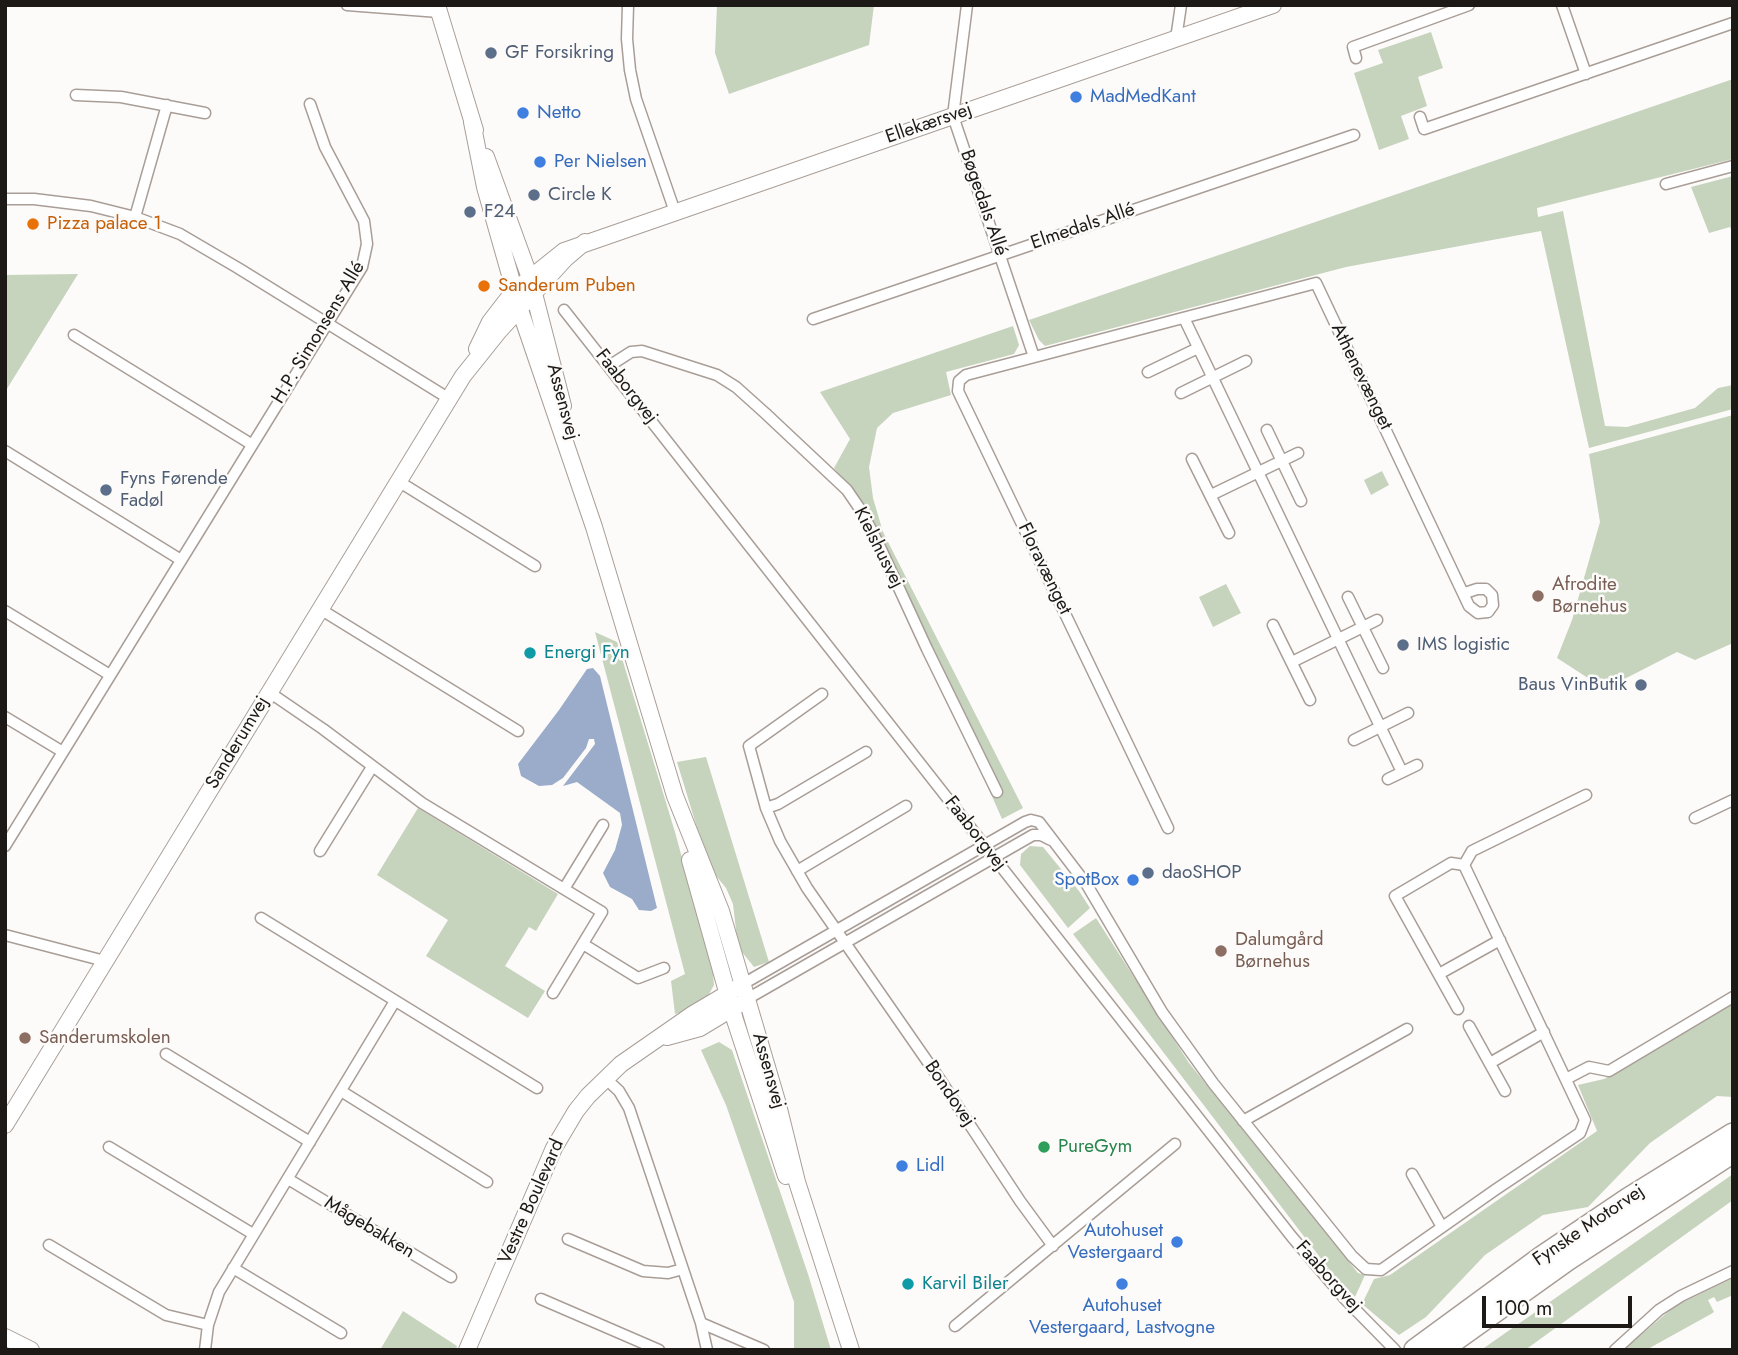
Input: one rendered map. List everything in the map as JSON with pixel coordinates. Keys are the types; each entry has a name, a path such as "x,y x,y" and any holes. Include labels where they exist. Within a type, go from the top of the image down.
{"highway":[{"name":"Fynske Motorvej","path":"1415,1350 1552,1250 1733,1134"},
{"name":"Fynske Motorvej","path":"1441,1350 1567,1260 1733,1152"},
{"path":"1459,1350 1567,1260"}],"main road":[{"name":"Ellekærsvej","path":"532,286 564,251 585,242 1273,5"},
{"path":"438,8 472,122 512,224 532,286"},
{"path":"472,122 485,187 514,291"},
{"name":"Sanderumvej","path":"463,376 490,323 514,291 532,286"},
{"name":"Sanderumvej","path":"5,1125 448,398 499,331 520,310 532,286"},
{"name":"Assensvej","path":"532,286 591,503 594,527"},
{"name":"Assensvej","path":"514,291 594,527 675,796 691,867 714,921 842,1350"},
{"name":"Assensvej","path":"675,796 720,911 737,997 777,1101 797,1182 851,1350"},
{"name":"Vestre Boulevard","path":"467,1350 554,1148 576,1111 605,1078 651,1042 700,1028 737,997"}],"street":[{"path":"346,5 438,8"},
{"path":"628,5 629,70 674,212"},
{"name":"Bøgedals Allé","path":"967,5 953,116 1034,357"},
{"path":"1176,39 1181,5"},
{"path":"1356,58 1353,47 1469,5"},
{"path":"1562,5 1586,74"},
{"path":"1420,117 1424,129 1733,23"},
{"path":"76,95 121,97 205,113"},
{"name":"H.P. Simonsens Allé","path":"5,846 362,267 366,256 367,232 359,210 320,136 310,104"},
{"path":"135,217 167,105"},
{"name":"Elmedals Allé","path":"813,319 1354,135"},
{"path":"1665,184 1733,166"},
{"path":"5,199 34,199 91,206 135,217 180,234 448,398"},
{"name":"Athenevænget","path":"1184,318 1316,284 1465,593"},
{"name":"Faaborgvej","path":"564,310 1292,1237 1345,1299 1395,1350"},
{"path":"1034,357 1184,318 1402,772"},
{"path":"74,335 251,444"},
{"path":"1148,372 1198,348"},
{"name":"Kielshusvej","path":"609,366 631,352 642,351 717,375 736,387 848,490 880,547 997,792"},
{"name":"Floravænget","path":"1034,357 966,375 959,382 958,391 1168,828"},
{"path":"1181,393 1246,361"},
{"path":"1266,430 1301,501"},
{"path":"5,451 181,560"},
{"path":"1211,495 1297,453"},
{"path":"1192,459 1229,533"},
{"path":"398,481 534,566"},
{"path":"1348,597 1383,668"},
{"path":"320,609 519,730"},
{"path":"5,611 110,675"},
{"path":"1292,663 1377,620"},
{"path":"1273,625 1310,700"},
{"path":"269,692 422,803 602,912 553,993"},
{"path":"822,694 749,746 766,808 780,841 845,942"},
{"path":"1354,740 1408,713"},
{"path":"5,717 63,752"},
{"path":"766,808 778,804 866,752"},
{"path":"1388,779 1417,765"},
{"path":"320,851 372,767"},
{"path":"1464,865 1472,851 1586,795"},
{"path":"1695,818 1733,800"},
{"path":"797,871 906,806"},
{"name":"Vestre Boulevard","path":"737,997 838,932 1031,820 1038,822 1056,843"},
{"path":"564,889 603,825"},
{"name":"Vestre Boulevard","path":"737,997 845,942 1033,835 1041,835 1056,843"},
{"path":"1056,843 1100,904 1162,1012 1243,1121 1352,1256 1366,1269 1381,1270 1580,1133 1585,1120 1464,865"},
{"path":"1458,1009 1395,896 1451,863 1464,865"},
{"path":"261,918 537,1088"},
{"path":"5,935 97,959 103,963"},
{"path":"1439,974 1500,940"},
{"name":"Bondovej","path":"845,942 1053,1246"},
{"path":"583,944 638,978 664,968"},
{"path":"1566,1079 1589,1067 1609,1071 1733,997"},
{"path":"205,1350 208,1325 219,1292 395,1001"},
{"path":"1469,1026 1505,1091"},
{"path":"1243,1121 1407,1029"},
{"path":"1490,1063 1544,1032"},
{"path":"166,1054 310,1142"},
{"path":"605,1078 619,1091 629,1108 701,1322 707,1350"},
{"path":"341,1091 487,1182"},
{"path":"955,1326 1175,1144"},
{"path":"109,1147 253,1234"},
{"path":"1412,1174 1442,1227"},
{"name":"Mågebakken","path":"288,1178 451,1277"},
{"path":"568,1239 643,1271 668,1273 683,1269"},
{"path":"50,1245 166,1315 208,1325"},
{"path":"233,1268 341,1333"},
{"path":"1615,1350 1660,1310 1681,1296 1733,1271"},
{"path":"541,1299 659,1350"},
{"path":"701,1322 764,1350"}],"green space":[{"path":"717,5 874,5 869,45 729,94 715,53"},
{"path":"1431,32 1443,68 1418,77 1427,106 1401,116 1409,139 1379,150 1354,73 1383,63 1378,50"},
{"path":"1733,79 1733,159 1537,208 1538,217 1563,211 1605,426 1627,427 1695,408 1718,388 1733,385 1733,409 1589,448 1541,231 1346,267 1045,346 1029,320"},
{"path":"1733,176 1733,233 1730,227 1709,233 1691,187"},
{"path":"78,274 5,392 5,275"},
{"path":"1013,326 1019,345 1014,354 946,372 951,395 893,413 877,428 869,467 873,498 883,532 1023,808 1002,819 864,506 834,468 850,439 820,392"},
{"path":"1733,415 1733,643 1695,660 1677,652 1605,689 1557,658 1572,620 1600,522 1589,454"},
{"path":"1382,471 1389,485 1371,495 1364,480"},
{"path":"1226,584 1241,613 1213,627 1199,597"},
{"path":"595,632 617,642 675,832 713,973 714,985 708,996 675,1014 671,981 685,974"},
{"path":"706,757 769,962 754,967 738,947 733,904 726,888 709,867 677,762"},
{"path":"418,808 558,894 536,931 529,927 505,966 545,991 528,1018 426,956 448,920 377,875"},
{"path":"1030,846 1043,847 1090,908 1068,928 1020,865 1021,854"},
{"path":"1096,918 1189,1063 1358,1273 1365,1275 1355,1297 1335,1277 1073,934"},
{"path":"1733,1004 1733,1097 1717,1096 1650,1143 1588,1207 1543,1215 1485,1255 1426,1317 1399,1335 1362,1304 1374,1279 1390,1275 1597,1131 1578,1085 1604,1079"},
{"path":"719,1042 732,1050 831,1350 794,1350 794,1302 726,1105 701,1050"},
{"path":"1733,1174 1733,1200 1525,1350 1481,1350"},
{"path":"1733,1278 1733,1295 1717,1302 1714,1297 1708,1300 1714,1312 1711,1314 1646,1350 1623,1350 1675,1306"},
{"path":"403,1311 457,1346 456,1350 380,1350"}],"water":[{"path":"593,668 600,676 657,908 651,911 639,910 632,899 610,887 603,873 615,850 622,825 620,813 577,782 563,786 595,744 594,739 589,739 586,748 563,778 552,785 539,786 521,776 518,764 587,669"}],"place":[{"name":"GF Forsikring","path":"491,53"},
{"name":"MadMedKant","path":"1076,97"},
{"name":"Netto","path":"523,113"},
{"name":"Per Nielsen","path":"540,162"},
{"name":"Circle K","path":"534,195"},
{"name":"F24","path":"470,212"},
{"name":"Pizza palace 1","path":"33,224"},
{"name":"Sanderum Puben","path":"484,286"},
{"name":"Fyns Førende Fadøl","path":"106,490"},
{"name":"Afrodite Børnehus","path":"1538,596"},
{"name":"IMS logistic","path":"1403,645"},
{"name":"Energi Fyn","path":"530,653"},
{"name":"Baus VinButik","path":"1641,685"},
{"name":"daoSHOP","path":"1148,873"},
{"name":"SpotBox","path":"1133,880"},
{"name":"Dalumgård Børnehus","path":"1221,951"},
{"name":"Sanderumskolen","path":"25,1038"},
{"name":"PureGym","path":"1044,1147"},
{"name":"Lidl","path":"902,1166"},
{"name":"Autohuset Vestergaard","path":"1177,1242"},
{"name":"Karvil Biler","path":"908,1284"},
{"name":"Autohuset Vestergaard, Lastvogne","path":"1122,1284"}]}
